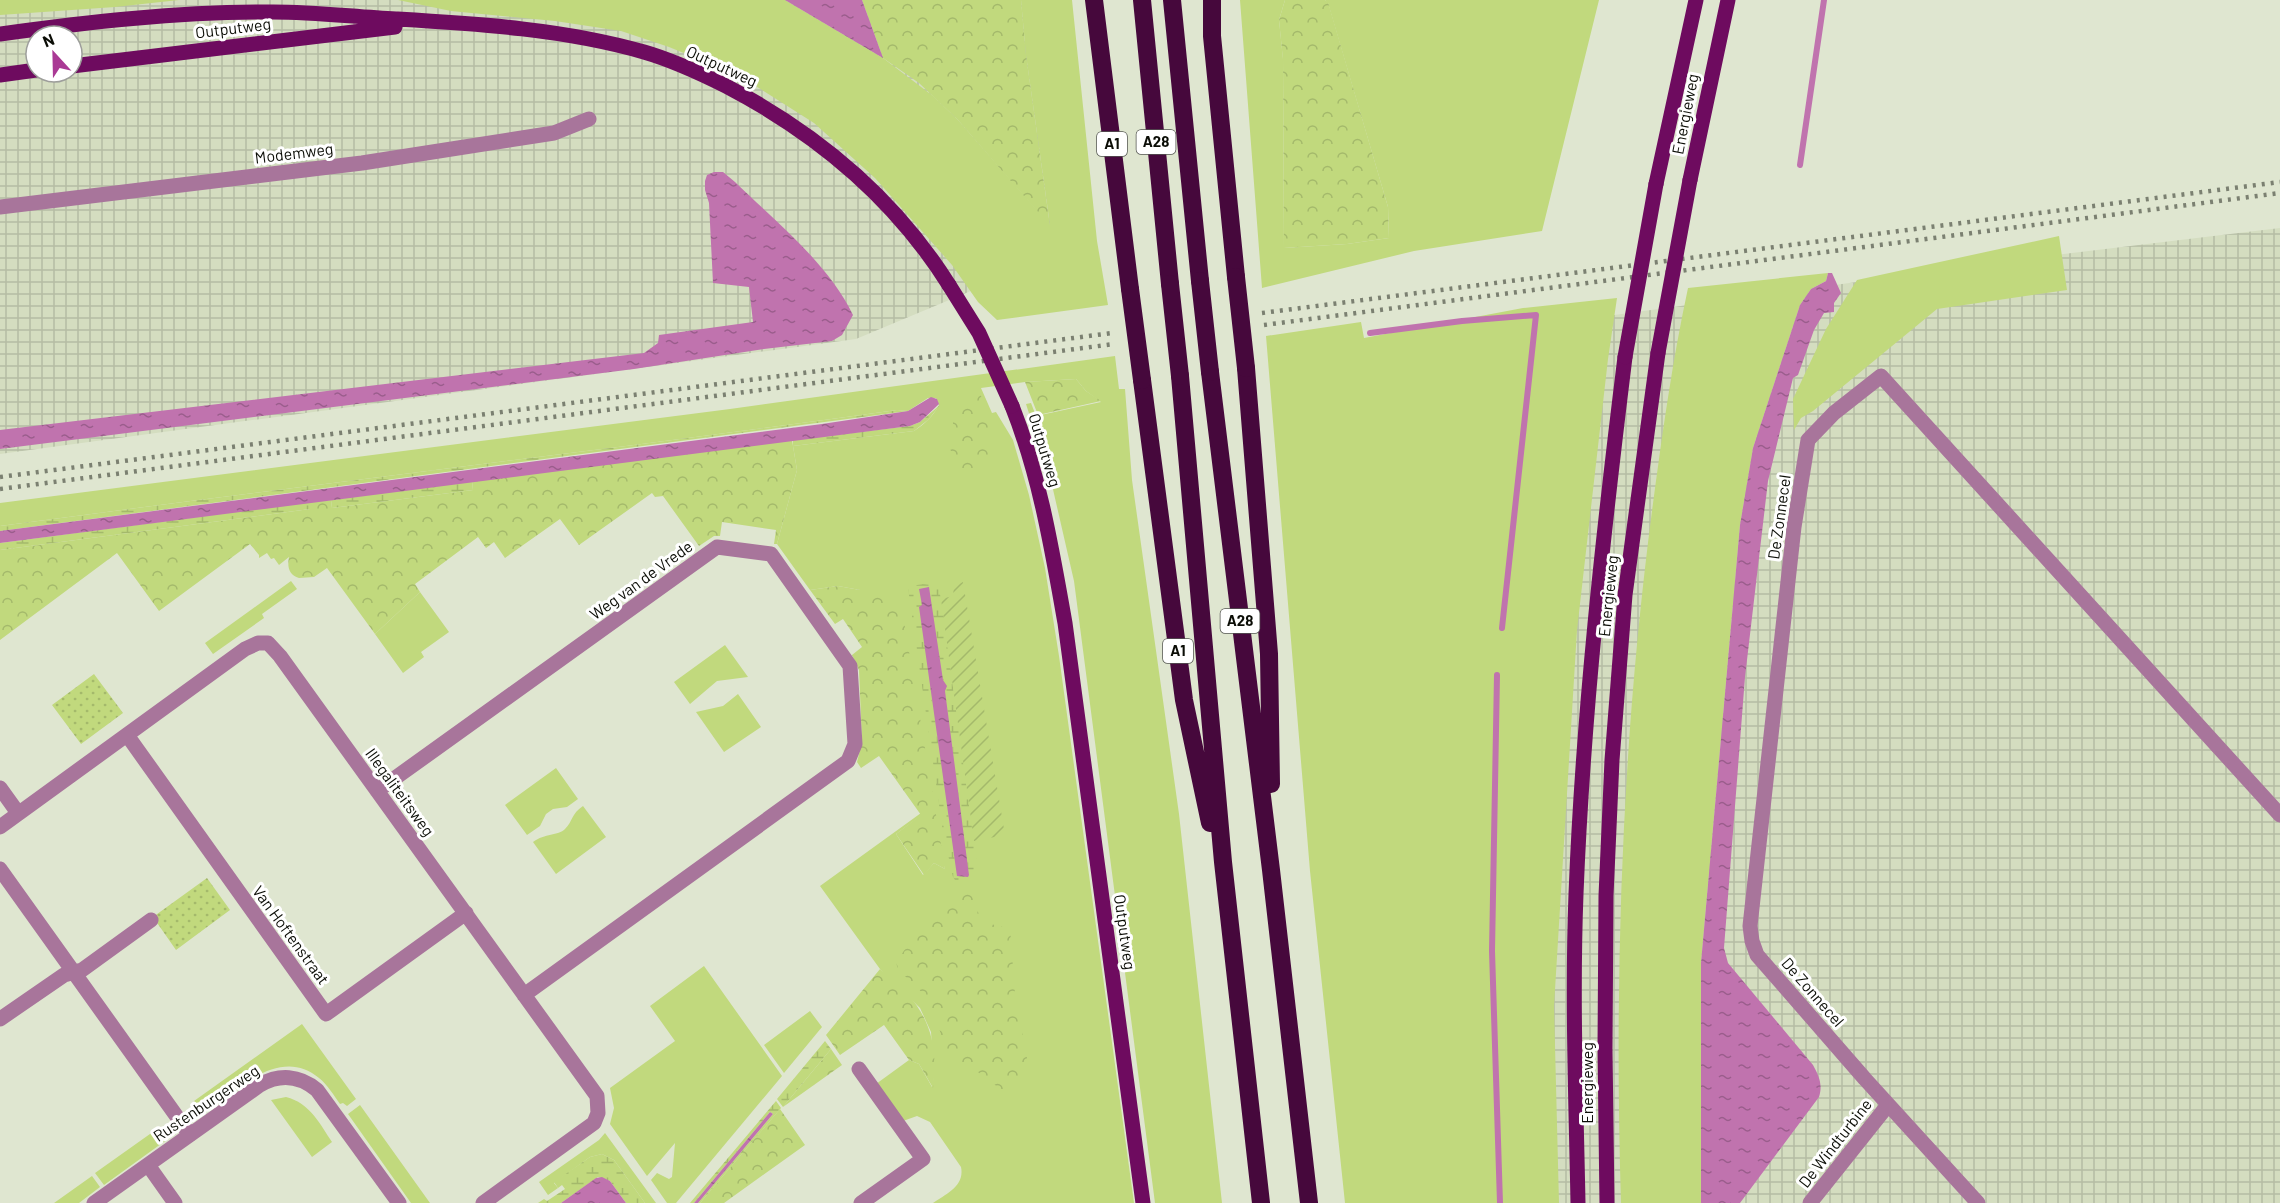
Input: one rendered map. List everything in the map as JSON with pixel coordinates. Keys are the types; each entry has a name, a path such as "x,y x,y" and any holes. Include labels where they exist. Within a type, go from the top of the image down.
{"highway":[{"name":"A1","path":"1094,0 1184,700 1230,919"},
{"name":"A28","path":"1142,0 1180,376 1230,919 1261,1203"},
{"name":"A28","path":"1172,0 1209,372 1271,870 1309,1203"},
{"name":"A28","path":"1212,0 1212,36 1246,368 1269,654 1271,870"}],"main road":[{"name":"Energieweg","path":"1578,1203 1575,1047 1576,895 1589,687 1605,523 1625,357 1656,184 1696,0"},
{"name":"Energieweg","path":"1607,1203 1606,896 1612,760 1625,595 1658,352 1690,180 1728,0"},
{"name":"Outputweg","path":"0,34 144,18 267,12 470,23 594,39 647,53 704,75 754,101 843,163 879,196 929,253 979,333 1024,437 1039,490 1065,623 1143,1203"},
{"name":"Outputweg","path":"84,65 391,27 470,23"},
{"path":"0,75 24,72"}],"street":[{"name":"Modemweg","path":"0,207 373,161 554,133 589,119"},
{"name":"De Zonnecel","path":"1978,1203 1888,1105 1758,955 1752,941 1750,926 1794,527 1808,440 1834,413 1881,376 2280,815"},
{"name":"Weg van de Vrede","path":"377,791 717,547 771,554 850,666 855,744 853,753 848,761 525,994"},
{"name":"Illegaliteitsweg","path":"0,827 245,649 265,642 271,645 597,1096 597,1119 483,1203"},
{"name":"Van Hoftenstraat","path":"127,735 326,1014 466,913"},
{"path":"0,788 18,813"},
{"path":"0,868 190,1135"},
{"path":"0,1019 64,975 82,970 151,920"},
{"path":"859,1069 923,1159 861,1203"},
{"name":"Rustenburgerweg","path":"94,1203 265,1082 287,1077 303,1081 322,1096 399,1203"},
{"name":"De Windturbine","path":"1810,1203 1888,1105"},
{"path":"148,1165 175,1203"}],"shaded area":[{"path":"0,0 1046,0 1062,253 856,339 0,454"},
{"path":"2280,228 2280,1203 1400,1203 1314,356 2047,256"}],"green space":[{"path":"0,0 179,0 0,15"},
{"path":"398,0 785,0 883,58 933,96 958,120 1050,225 1026,55 1021,0 1072,0 1097,241 1108,305 997,320 978,302 952,265 875,178 814,123 740,76 669,47 621,31 555,21 451,11"},
{"path":"862,0 1021,0 1026,55 1050,226 958,120 919,83 883,58"},
{"path":"1240,0 1285,0 1279,20 1283,59 1284,248 1347,244 1389,238 1388,207 1328,3 1325,0 1599,0 1542,231 1414,251 1262,288"},
{"path":"1285,0 1325,0 1328,2 1388,207 1389,238 1347,244 1284,248 1283,60 1279,20"},
{"path":"2059,236 2067,290 1937,309 1813,411 1801,418 1794,430 1793,399 1826,329 1857,280"},
{"path":"1828,273 1826,281 1811,289 1800,305 1753,448 1740,525 1701,963 1701,1203 1621,1203 1620,943 1627,770 1652,511 1672,371 1688,288"},
{"path":"1617,298 1577,630 1554,1006 1559,1203 1345,1203 1310,871 1266,336 1361,322 1364,338 1523,308"},
{"path":"1115,356 1119,389 1125,389 1132,480 1179,814 1222,1203 1155,1203 1074,581 1052,485 1026,404 1031,403 1036,416 1101,402 1086,391 1076,379 1025,382 981,388 992,413 996,412 1013,440 1029,495 1045,568 1134,1203 933,1203 949,1193 957,1184 961,1167 930,1122 917,1116 903,1121 876,1084 909,1060 919,1064 932,1087 934,1075 931,1032 920,1008 880,969 820,886 921,813 922,815 896,834 923,875 934,863 945,869 860,590 838,586 810,590 777,544 797,470 793,446 914,431 922,426 937,409 939,405 936,398 928,398 908,411 897,410 0,526 0,503 730,409"},
{"path":"1076,379 1086,391 1101,401 1038,415 1025,382"},
{"path":"978,388 990,420 990,447 984,464 967,483 949,447 953,435 953,417 957,407 968,394"},
{"path":"940,405 929,419 914,431 793,446 793,440 910,426 920,422"},
{"path":"897,410 908,411 0,531 0,526"},
{"path":"792,440 797,470 777,544 774,544 776,530 722,522 720,536 714,536 699,546 663,496 655,497 652,493 579,545 560,519 505,558 494,542 486,548 478,537 415,584 420,592 375,634 327,568 314,577 299,578 290,570 289,557 279,565 267,553 259,558 250,544 159,611 117,553 0,640 0,550 310,509 310,502 331,500 332,508 473,490 472,481"},
{"path":"472,481 473,490 332,508 331,500"},
{"path":"310,502 310,509 0,550 0,543"},
{"path":"291,581 297,589 262,614 264,618 213,654 205,643"},
{"path":"963,582 1005,835 974,841 941,599 953,596 954,586"},
{"path":"924,584 938,586 941,599 977,865 974,876 965,880 955,880 953,877 943,832 908,588","holes":["929,587 943,680 947,683 945,691 969,876 957,876 919,607 922,606"]},
{"path":"838,586 860,590 899,591 945,869 934,863 924,875 896,834 921,815 879,756 861,768 857,762 862,742 859,670 852,655 862,647 843,619 835,624 810,590"},
{"path":"420,592 449,632 421,652 424,657 403,673 375,634"},
{"path":"725,645 748,677 717,681 690,704 674,682"},
{"path":"94,674 123,713 81,744 52,705"},
{"path":"738,694 761,727 724,752 696,712 723,706"},
{"path":"556,768 578,799 567,807 553,809 546,814 540,826 527,835 505,805"},
{"path":"583,806 606,837 556,874 533,842 562,831"},
{"path":"207,878 230,910 176,950 153,917"},
{"path":"953,888 974,893 977,909 983,919 994,925 1010,928 1015,994 1029,1069 1021,1087 1009,1093 971,1067 945,1058 940,1031 932,1008 919,989 898,971 896,961"},
{"path":"704,966 782,1076 676,1203 667,1203 651,1180 657,1173 669,1179 672,1177 675,1143 647,1176 610,1124 614,1108 610,1088 675,1041 650,1006"},
{"path":"880,969 907,994 925,1020 934,1051 933,1088 919,1064 909,1060 884,1025 840,1055 826,1035"},
{"path":"810,1011 822,1027 784,1073 764,1045"},
{"path":"302,1024 356,1099 347,1106 340,1104 319,1078 304,1069 289,1066 258,1075 203,1114 194,1101"},
{"path":"825,1041 831,1049 783,1107 777,1099"},
{"path":"831,1049 842,1065 783,1107"},
{"path":"286,1097 308,1109 332,1142 312,1157 271,1100"},
{"path":"776,1101 781,1108 700,1203 698,1203 773,1114 770,1112 694,1203 690,1203"},
{"path":"360,1105 430,1203 411,1203 348,1114"},
{"path":"780,1109 805,1145 724,1203 700,1203"},
{"path":"157,1129 165,1141 104,1185 95,1173"},
{"path":"605,1133 656,1203 645,1203 614,1160 602,1154 590,1157 554,1183 558,1188 548,1195 539,1182 599,1140"},
{"path":"602,1154 614,1160 645,1203 626,1203 610,1181 598,1177 561,1203 538,1203 544,1199 547,1201 565,1189 562,1185 558,1188 554,1182 590,1157"},
{"path":"92,1176 100,1187 79,1203 54,1203"}],"water":[{"path":"785,0 862,0 883,58"},
{"path":"723,172 735,182 800,244 830,278 853,315 842,335 832,341 634,369 0,449 0,430 644,353 658,343 659,335 753,322 749,287 713,283 709,203 705,181 707,175"},
{"path":"1828,273 1832,273 1841,293 1834,303 1834,312 1824,313 1814,330 1798,375 1793,378 1768,481 1745,677 1724,948 1728,963 1813,1065 1821,1088 1819,1097 1740,1203 1701,1203 1701,963 1740,525 1753,448 1800,305 1811,289 1826,281"},
{"path":"931,397 937,399 939,404 920,422 910,426 0,543 0,531 822,424 908,411"},
{"path":"929,587 943,680 947,686 945,691 968,877 957,876 919,607 922,605 919,589"},
{"path":"770,1112 773,1114 698,1203 694,1203"},
{"path":"602,1177 610,1181 626,1203 561,1203 596,1178"}],"waterway":[{"path":"1800,165 1824,0"},
{"path":"1370,333 1462,321 1536,315 1502,628"},
{"path":"1497,675 1492,951 1500,1203"}],"railway":[{"path":"1262,313 2280,182"},
{"path":"1264,325 2280,193"},
{"path":"0,477 1112,333"},
{"path":"0,489 1114,344"}]}
